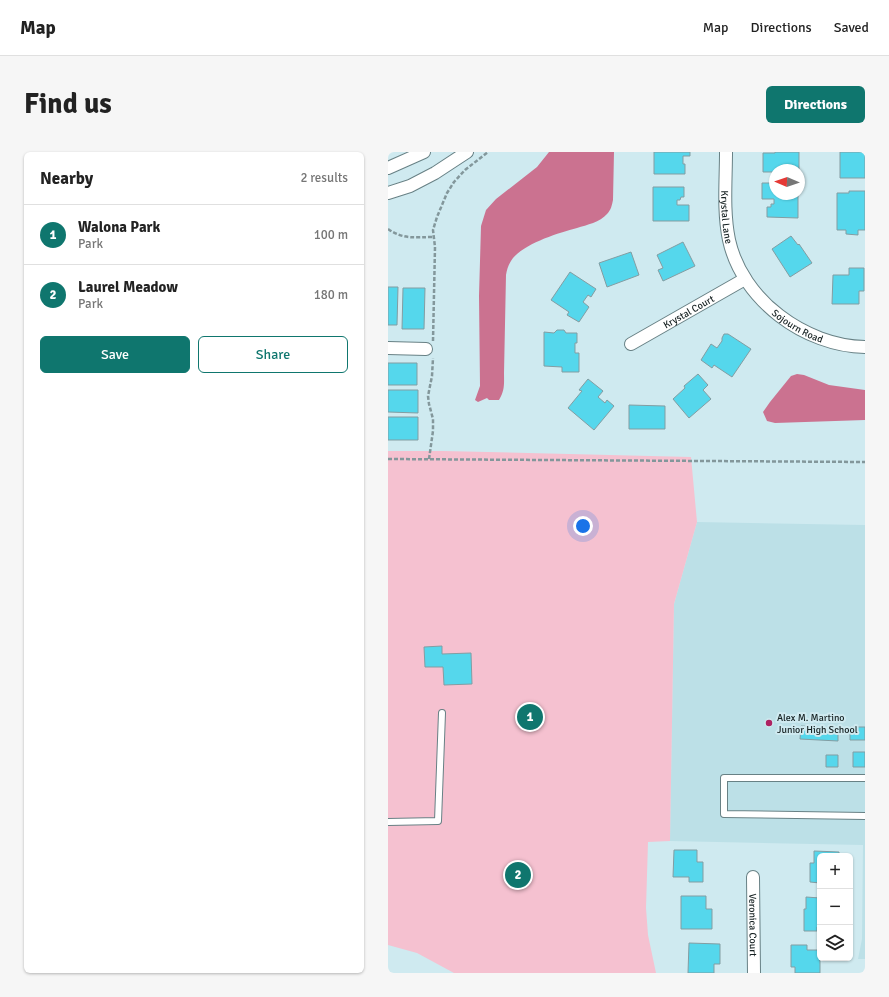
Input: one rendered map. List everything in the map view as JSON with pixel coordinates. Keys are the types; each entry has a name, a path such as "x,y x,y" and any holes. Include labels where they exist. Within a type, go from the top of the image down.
{"street":[{"path":"388,168 424,152"},
{"path":"388,193 410,186 435,173 467,152"},
{"name":"Krystal Lane","path":"726,152 725,213 729,241 734,258 745,279"},
{"name":"Krystal Court","path":"631,344 745,279"},
{"name":"Sojourn Road","path":"745,279 758,296 774,312 792,325 810,335 835,344 865,347"},
{"path":"388,348 430,350"},
{"name":"Veronica Court","path":"753,877 754,973"}],"lane":[{"path":"388,822 438,821 442,713"},
{"path":"865,778 724,778 724,814 865,816"}],"path":[{"path":"429,460 433,431 433,419 428,396 432,376 430,350 435,247 433,230 447,193 454,182 465,170 488,152"},
{"path":"388,229 400,236 434,237"},
{"path":"388,459 865,462"}],"shaded area":[{"path":"549,152 614,152 612,206 604,217 597,221 534,243 513,258 508,266 506,275 503,390 499,400 489,400 487,398 478,402 475,400 480,386 479,296 481,226 486,210 496,199 537,167"},
{"path":"797,374 804,375 829,385 865,390 865,420 775,423 767,421 763,412 791,376"},
{"path":"388,451 691,457 697,522 674,604 670,841 648,842 646,908 648,935 656,973 454,973 417,953 388,945"},
{"name":"Alex M. Martino Junior High School","path":"697,522 865,525 865,959 858,959 862,939 863,845 670,841 674,604"}],"building":[{"path":"654,152 690,152 690,156 683,156 685,174 654,174"},
{"path":"799,152 799,164 769,164 769,172 763,172 763,153"},
{"path":"840,152 865,152 865,178 840,178"},
{"path":"762,183 769,183 769,199 762,199"},
{"path":"653,187 684,187 684,197 677,200 677,205 689,205 689,221 653,221"},
{"path":"849,191 865,191 865,230 858,230 858,235 846,234 846,230 837,230 837,193 849,193"},
{"path":"774,200 798,200 798,218 767,217 767,207 771,207 771,204 774,204"},
{"path":"791,236 798,245 799,244 812,263 790,277 772,249"},
{"path":"683,242 695,266 663,281 658,270 663,268 657,255"},
{"path":"631,252 639,275 607,287 599,263"},
{"path":"849,268 864,268 864,291 859,291 859,304 832,304 833,275 849,275"},
{"path":"570,272 596,289 591,297 588,295 583,302 589,307 579,322 567,315 569,312 551,300"},
{"path":"388,287 398,287 397,325 388,325"},
{"path":"403,288 425,288 424,329 402,329"},
{"path":"557,330 564,330 566,333 577,333 575,353 579,353 579,372 562,372 562,367 544,366 544,332 554,333"},
{"path":"724,334 728,334 751,349 732,377 714,365 712,368 701,360 711,344 717,348 722,341"},
{"path":"388,363 417,363 417,385 388,385"},
{"path":"698,374 708,385 703,390 711,399 689,418 673,399 685,388 684,386"},
{"path":"588,379 603,391 598,397 605,403 607,400 614,406 594,430 568,408 582,391 579,390"},
{"path":"388,390 418,390 418,413 388,412"},
{"path":"629,405 665,406 665,429 629,429"},
{"path":"388,417 418,417 418,440 388,440"},
{"path":"442,646 442,654 471,653 472,684 444,685 443,667 425,667 424,647"},
{"path":"801,726 838,728 838,741 800,739"},
{"path":"850,727 865,727 865,740 850,740"},
{"path":"853,752 865,752 865,767 853,767"},
{"path":"826,755 838,755 838,767 826,767"},
{"path":"674,850 697,850 697,862 703,862 703,882 689,882 689,877 673,877"},
{"path":"814,851 839,852 817,853 817,883 810,882 810,863 814,863"},
{"path":"681,896 706,896 706,909 712,909 712,929 681,929"},
{"path":"806,897 817,898 817,931 804,931 804,909 806,909"},
{"path":"689,943 720,944 720,964 714,964 714,973 688,973"},
{"path":"791,945 807,945 807,950 817,950 817,961 820,961 820,973 795,973 795,967 791,967"}],"place":[{"name":"Walona Park","path":"530,717"},
{"name":"Alex M. Martino Junior High School","path":"769,723"},
{"name":"Laurel Meadow","path":"518,875"}]}
